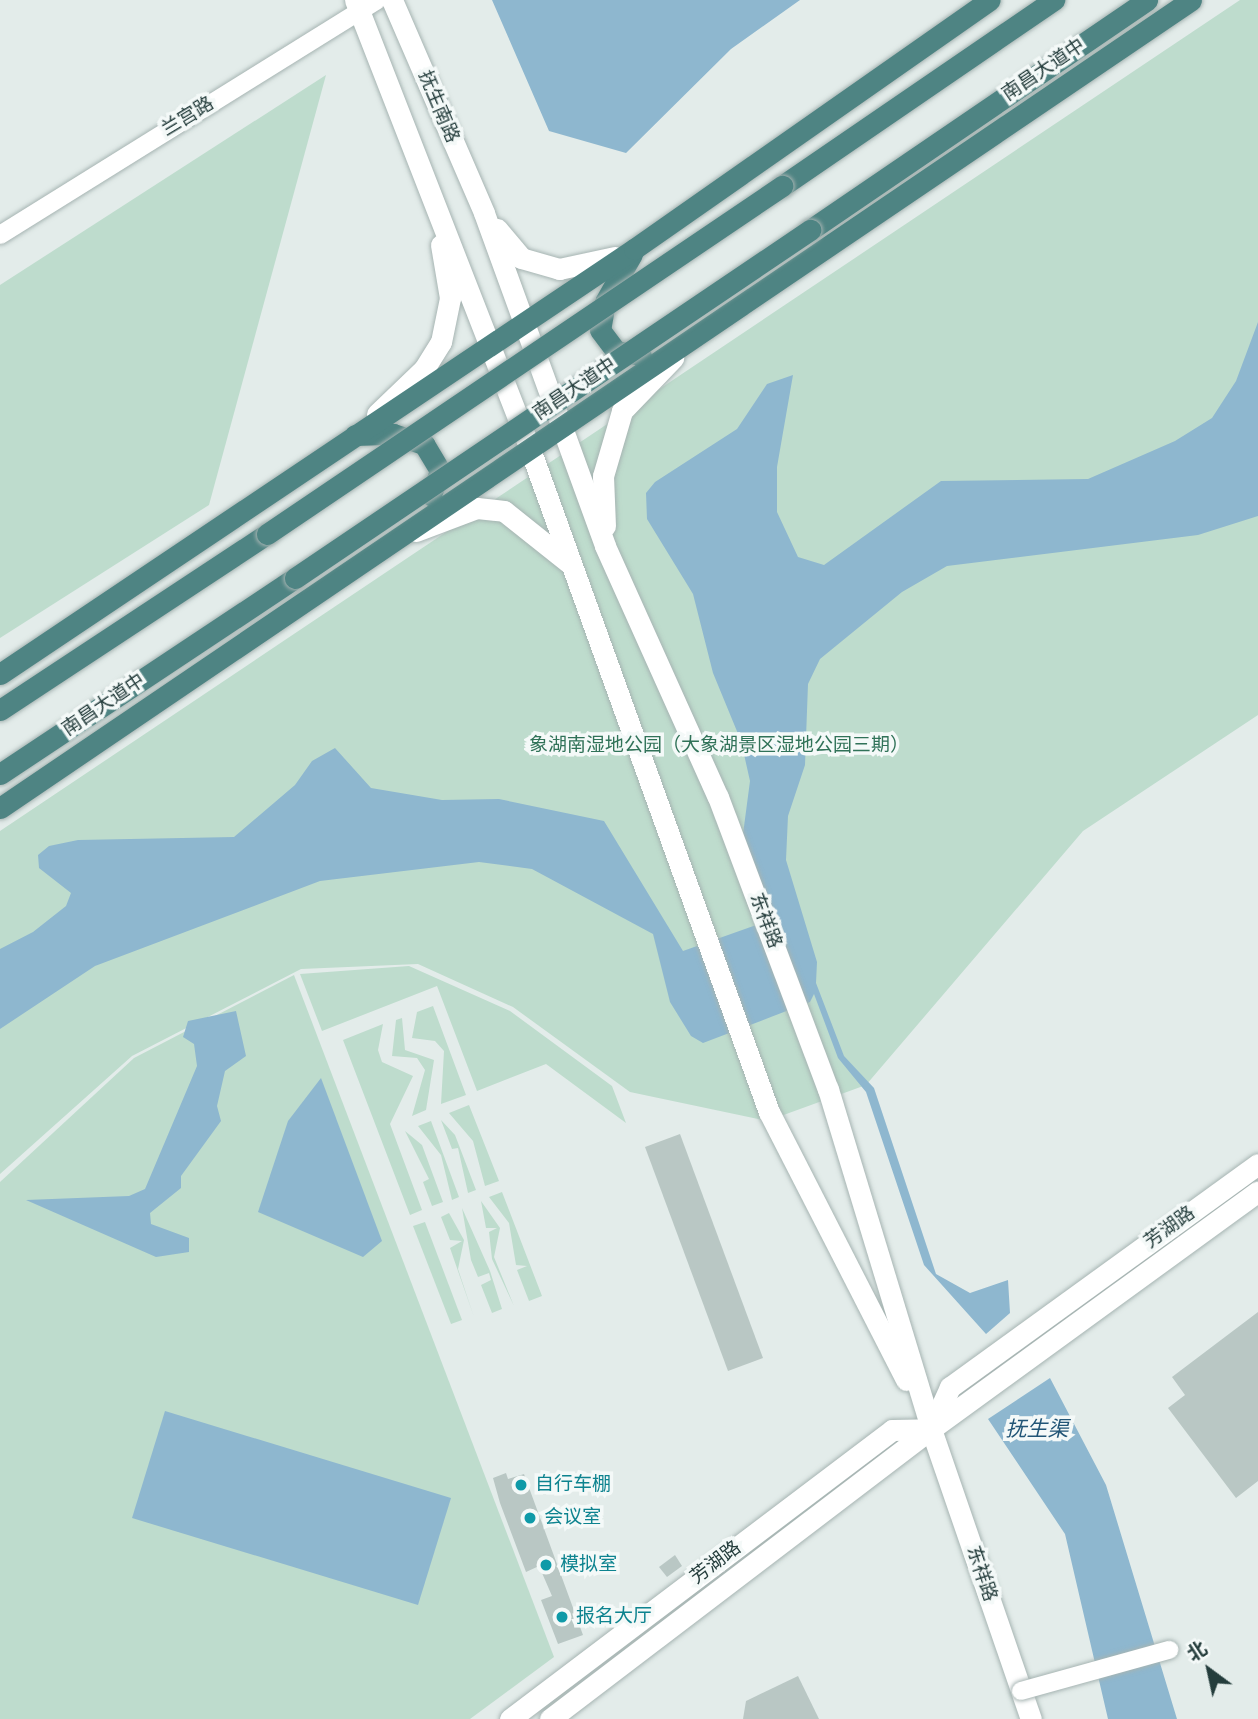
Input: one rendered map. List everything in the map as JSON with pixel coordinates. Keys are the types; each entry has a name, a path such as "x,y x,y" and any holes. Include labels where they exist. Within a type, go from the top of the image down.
{"highway":[{"path":"0,674 634,249 990,0"},
{"path":"0,710 267,534 1054,0"},
{"name":"南昌大道中","path":"0,774 295,578 1147,0"},
{"path":"0,808 1191,0"},
{"path":"634,249 605,302 600,330 606,344 641,355 683,346"},
{"path":"355,435 393,434 435,454 440,471 433,492 401,536"}],"main road":[{"name":"抚生南路","path":"392,0 484,213"},
{"name":"抚生南路","path":"356,7 432,199"},
{"path":"355,435 424,369 441,342 450,298 432,199"},
{"name":"东祥路","path":"432,199 530,449 769,1112 931,1429"},
{"path":"484,213 521,258 559,269 589,267 634,249"},
{"name":"东祥路","path":"484,213 605,546 718,797 828,1089 931,1429 1031,1719"},
{"path":"605,546 603,476 622,411 683,346"},
{"path":"401,536 477,508 504,511 530,525 572,566"},
{"name":"芳湖路","path":"931,1429 950,1387 1258,1164"},
{"name":"芳湖路","path":"550,1719 931,1429 1258,1191"},
{"name":"芳湖路","path":"510,1719 892,1430 931,1429"}],"street":[{"name":"兰宫路","path":"0,235 356,7 377,0"},
{"path":"1021,1691 1169,1650"}],"green space":[{"name":"象湖南湿地公园（大象湖景区湿地公园三期）","path":"1240,0 1258,0 1258,715 1083,831 866,1085 767,1121 630,1092 513,1007 418,964 301,969 132,1056 0,1174 0,831"},
{"path":"326,75 209,505 0,638 0,285"},
{"path":"409,966 510,1011 612,1086 626,1123 546,1064 477,1091 437,986 322,1031 300,974"},
{"path":"294,975 554,1657 470,1719 0,1719 0,1182 134,1058"},
{"path":"433,1006 466,1095 441,1104 444,1051 435,1041 412,1038 417,1012"},
{"path":"402,1018 405,1050 434,1060 426,1110 412,1116 425,1070 417,1058 392,1056 396,1020"},
{"path":"383,1024 378,1050 382,1062 413,1076 390,1124 422,1210 410,1215 343,1040"},
{"path":"469,1105 499,1181 485,1186 473,1141 449,1113"},
{"path":"441,1120 455,1135 476,1190 468,1193 458,1148 452,1149"},
{"path":"431,1121 459,1197 452,1200 441,1155 418,1126"},
{"path":"405,1131 422,1145 443,1202 432,1206 423,1182 429,1179"},
{"path":"502,1192 542,1296 529,1301 517,1270 527,1266 516,1265 509,1223 489,1197"},
{"path":"481,1201 500,1228 494,1257 514,1306 492,1259 489,1232 497,1228 486,1228"},
{"path":"462,1208 490,1271 502,1309 492,1313 481,1285 491,1280 489,1273 478,1277 471,1260"},
{"path":"449,1213 464,1240 458,1269 474,1317 450,1248 462,1241 450,1240 441,1217"},
{"path":"425,1222 462,1320 451,1324 413,1226"}],"water":[{"path":"492,0 800,0 731,49 626,153 549,131"},
{"path":"1258,322 1258,516 1198,535 947,566 902,592 820,659 808,684 805,765 788,816 786,860 817,962 816,983 844,1056 874,1088 936,1274 970,1293 1008,1280 1010,1313 986,1334 924,1265 866,1092 838,1058 814,994 810,1002 703,1043 691,1036 670,1002 653,934 532,869 479,862 320,881 95,966 0,1029 0,949 33,932 66,906 71,893 39,868 38,855 49,846 78,840 234,837 295,785 312,761 335,748 371,788 442,800 499,799 604,821 683,951 770,920 743,834 750,781 741,741 713,673 693,594 647,519 646,493 655,482 737,429 767,384 793,375 777,467 777,512 798,557 824,565 941,481 1088,479 1175,441 1212,418 1236,381"},
{"path":"236,1011 246,1056 225,1071 217,1106 221,1121 181,1176 181,1188 150,1213 151,1224 189,1238 189,1252 156,1257 26,1200 129,1196 145,1189 197,1066 194,1044 183,1037 188,1021"},
{"path":"321,1078 382,1241 363,1257 258,1212 288,1121"},
{"name":"抚生渠","path":"1050,1378 1106,1485 1177,1719 1108,1719 1065,1534 988,1419"},
{"path":"165,1411 451,1498 418,1605 132,1518"}],"building":[{"path":"680,1134 763,1358 728,1371 645,1147"},
{"path":"1258,1312 1258,1481 1236,1498 1168,1408 1185,1395 1172,1377"},
{"path":"506,1473 508,1479 524,1474 583,1635 558,1644 541,1600 552,1596 539,1566 526,1572 500,1503 493,1478"},
{"path":"675,1555 682,1566 667,1577 659,1567"},
{"path":"798,1676 819,1719 743,1719 746,1701"}],"place":[{"name":"自行车棚","path":"521,1485"},
{"name":"会议室","path":"530,1518"},
{"name":"模拟室","path":"546,1565"},
{"name":"报名大厅","path":"562,1617"}]}
